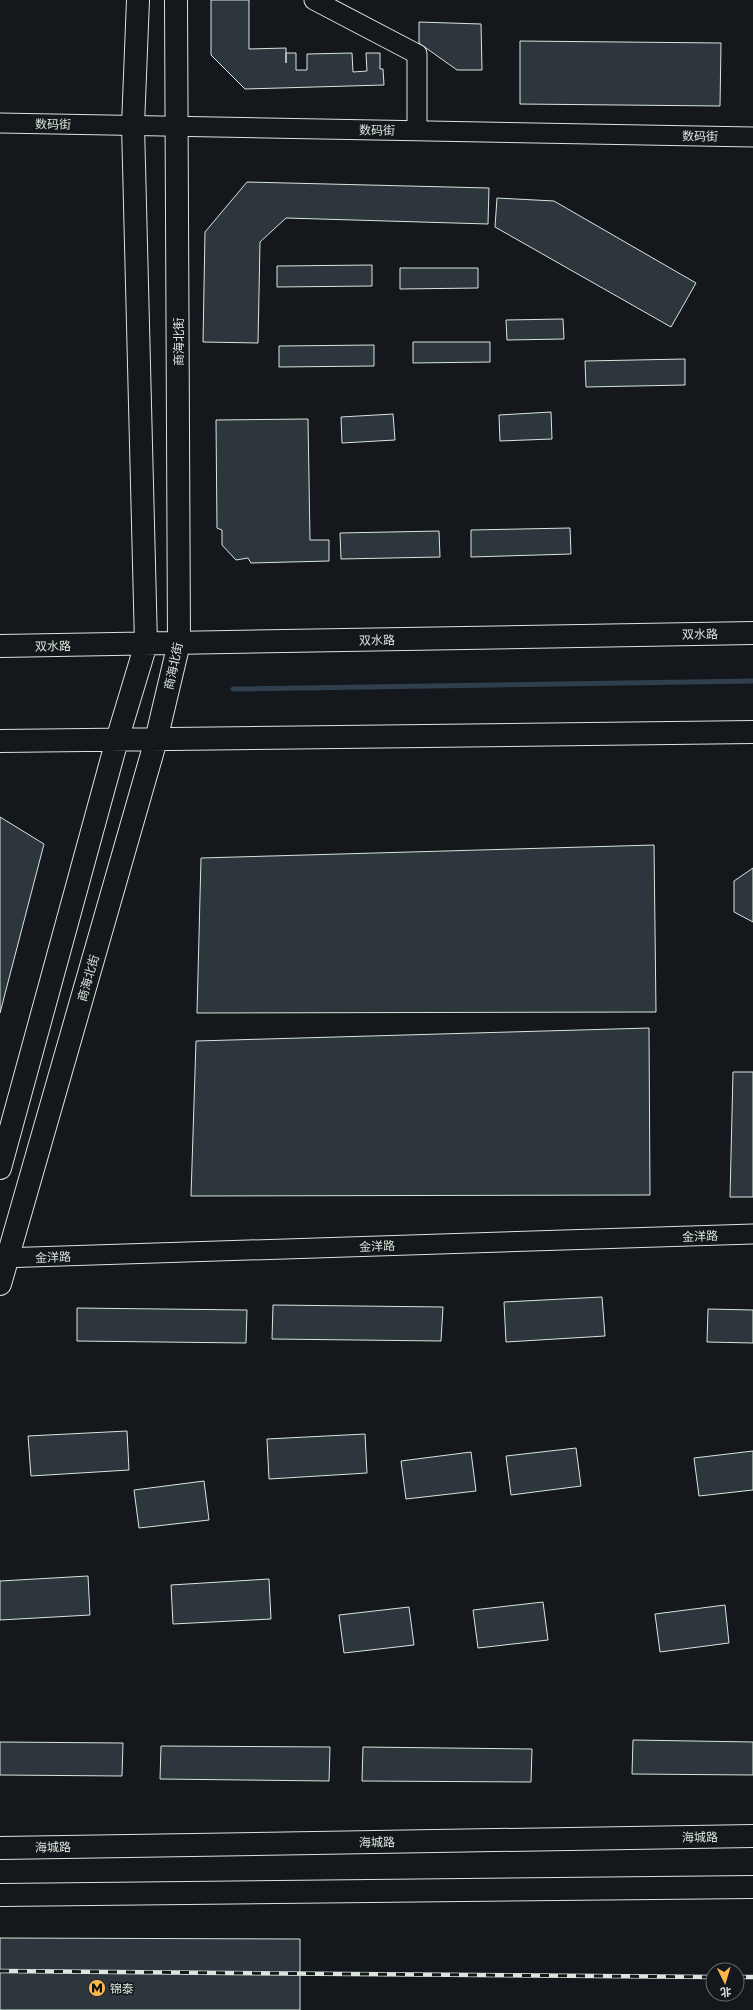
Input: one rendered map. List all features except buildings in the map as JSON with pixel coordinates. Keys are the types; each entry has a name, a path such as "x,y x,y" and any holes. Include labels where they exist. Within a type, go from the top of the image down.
{"main road":[{"path":"0,1168 117,740 146,644 133,126 138,0"},
{"name":"商海北街","path":"0,1284 4,1258 156,740 179,643 176,0"},
{"name":"双水路","path":"0,646 753,633"},
{"path":"0,741 753,732"},
{"name":"海城路","path":"0,1848 753,1836"},
{"path":"0,1895 753,1887"}],"street":[{"path":"314,0 417,54 418,130"},
{"name":"数码街","path":"0,123 753,137"},
{"name":"金洋路","path":"4,1258 753,1234"}],"waterway":[{"path":"233,689 753,681"}],"railway":[{"path":"0,1971 705,1977"},
{"path":"745,1977 753,1977"}],"place":[{"name":"锦泰","path":"97,1988"}]}
